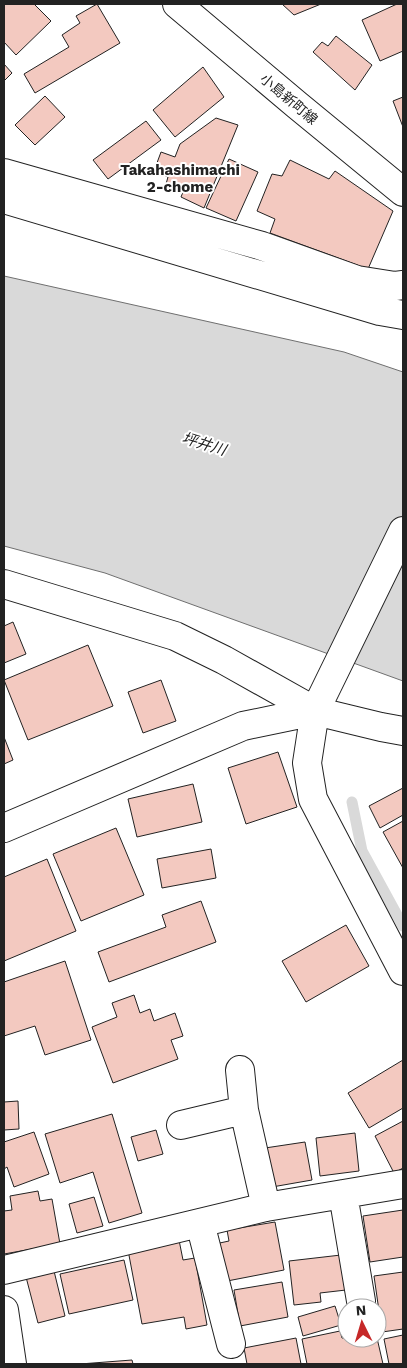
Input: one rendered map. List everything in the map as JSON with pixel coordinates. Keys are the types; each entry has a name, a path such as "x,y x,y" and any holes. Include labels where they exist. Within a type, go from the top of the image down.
{"street":[{"name":"小島新町線","path":"177,4 296,105 403,192"},
{"path":"4,174 262,246 357,280 395,286 403,285"},
{"path":"4,199 380,311 403,315"},
{"path":"197,256 205,231"},
{"path":"403,530 315,712 307,763 313,798 403,971"},
{"path":"4,584 175,636 224,660 315,712 380,728 403,731"},
{"path":"4,828 243,726 315,712"},
{"path":"240,1070 244,1110 266,1207"},
{"path":"181,1125 244,1110"},
{"path":"4,1270 266,1207 403,1184"},
{"path":"343,1194 360,1298"},
{"path":"200,1223 231,1344"},
{"path":"4,1310 12,1364"}],"water":[{"name":"坪井川","path":"4,276 344,352 403,372 403,681 105,573 4,546"}],"building":[{"path":"4,4 34,4 51,21 16,55 4,42"},
{"path":"97,4 120,43 35,93 24,74 69,47 62,35 80,23 76,16"},
{"path":"282,4 321,4 294,15"},
{"path":"397,4 403,4 403,51 380,61 362,20"},
{"path":"336,36 372,65 355,90 313,52 322,42 328,46"},
{"path":"4,64 12,73 4,81"},
{"path":"203,67 224,97 175,137 153,110"},
{"path":"45,96 65,117 35,145 15,125"},
{"path":"403,97 403,127 393,101"},
{"path":"216,118 238,125 204,208 181,197 183,192 166,184 168,177 154,171 161,152 175,157 180,144"},
{"path":"146,121 161,140 108,179 93,160"},
{"path":"229,159 258,172 236,221 206,208"},
{"path":"290,160 329,179 335,171 393,211 368,269 270,233 275,219 257,211 272,174 282,176"},
{"path":"13,622 26,654 4,663 4,626"},
{"path":"88,645 113,706 28,740 4,680"},
{"path":"161,680 176,721 143,733 128,692"},
{"path":"4,737 13,760 4,764"},
{"path":"278,752 297,807 246,824 228,768"},
{"path":"193,784 202,822 137,837 128,799"},
{"path":"403,788 403,815 380,828 369,806"},
{"path":"403,821 403,868 383,832"},
{"path":"116,828 144,895 81,921 53,854"},
{"path":"211,849 216,878 162,888 157,859"},
{"path":"47,859 76,931 4,961 4,877"},
{"path":"201,901 216,942 109,982 98,952 166,927 162,915"},
{"path":"346,925 369,966 306,1002 282,961"},
{"path":"65,961 91,1040 45,1055 35,1026 4,1036 4,982"},
{"path":"134,995 140,1013 150,1009 154,1021 175,1013 183,1036 171,1040 178,1059 113,1083 92,1027 117,1017 112,1003"},
{"path":"403,1060 403,1108 369,1128 348,1093"},
{"path":"18,1101 19,1129 4,1130 4,1102"},
{"path":"112,1114 142,1213 109,1223 93,1172 60,1183 45,1134"},
{"path":"403,1121 403,1168 394,1173 375,1136"},
{"path":"156,1130 163,1154 138,1161 131,1137"},
{"path":"34,1132 49,1174 14,1187 7,1167 4,1169 4,1142"},
{"path":"355,1133 359,1171 320,1176 316,1138"},
{"path":"305,1142 312,1180 272,1187 265,1148"},
{"path":"38,1191 40,1201 52,1199 60,1244 4,1254 4,1211 12,1210 10,1196"},
{"path":"94,1197 103,1226 77,1233 69,1204"},
{"path":"403,1210 403,1257 370,1262 363,1216"},
{"path":"275,1222 284,1270 222,1282 215,1244 229,1241 227,1230"},
{"path":"179,1240 183,1260 195,1258 207,1325 186,1329 184,1317 142,1324 128,1250"},
{"path":"341,1255 346,1290 320,1293 321,1302 294,1305 289,1261"},
{"path":"124,1260 133,1300 69,1314 60,1274"},
{"path":"54,1271 65,1316 38,1323 26,1277"},
{"path":"403,1272 403,1329 387,1331 387,1298 377,1298 374,1276"},
{"path":"282,1282 288,1317 240,1326 234,1290"},
{"path":"335,1306 337,1326 303,1336 298,1317"},
{"path":"337,1332 337,1348 379,1348 383,1364 307,1364 302,1339"},
{"path":"403,1335 403,1364 389,1364 386,1348 387,1338"},
{"path":"296,1338 301,1364 247,1364 244,1348"},
{"path":"132,1360 133,1364 80,1364"}],"waterway":[{"path":"352,802 362,851 403,926"}],"district":[{"name":"Takahashimachi 2-chome","path":"180,178"}]}
